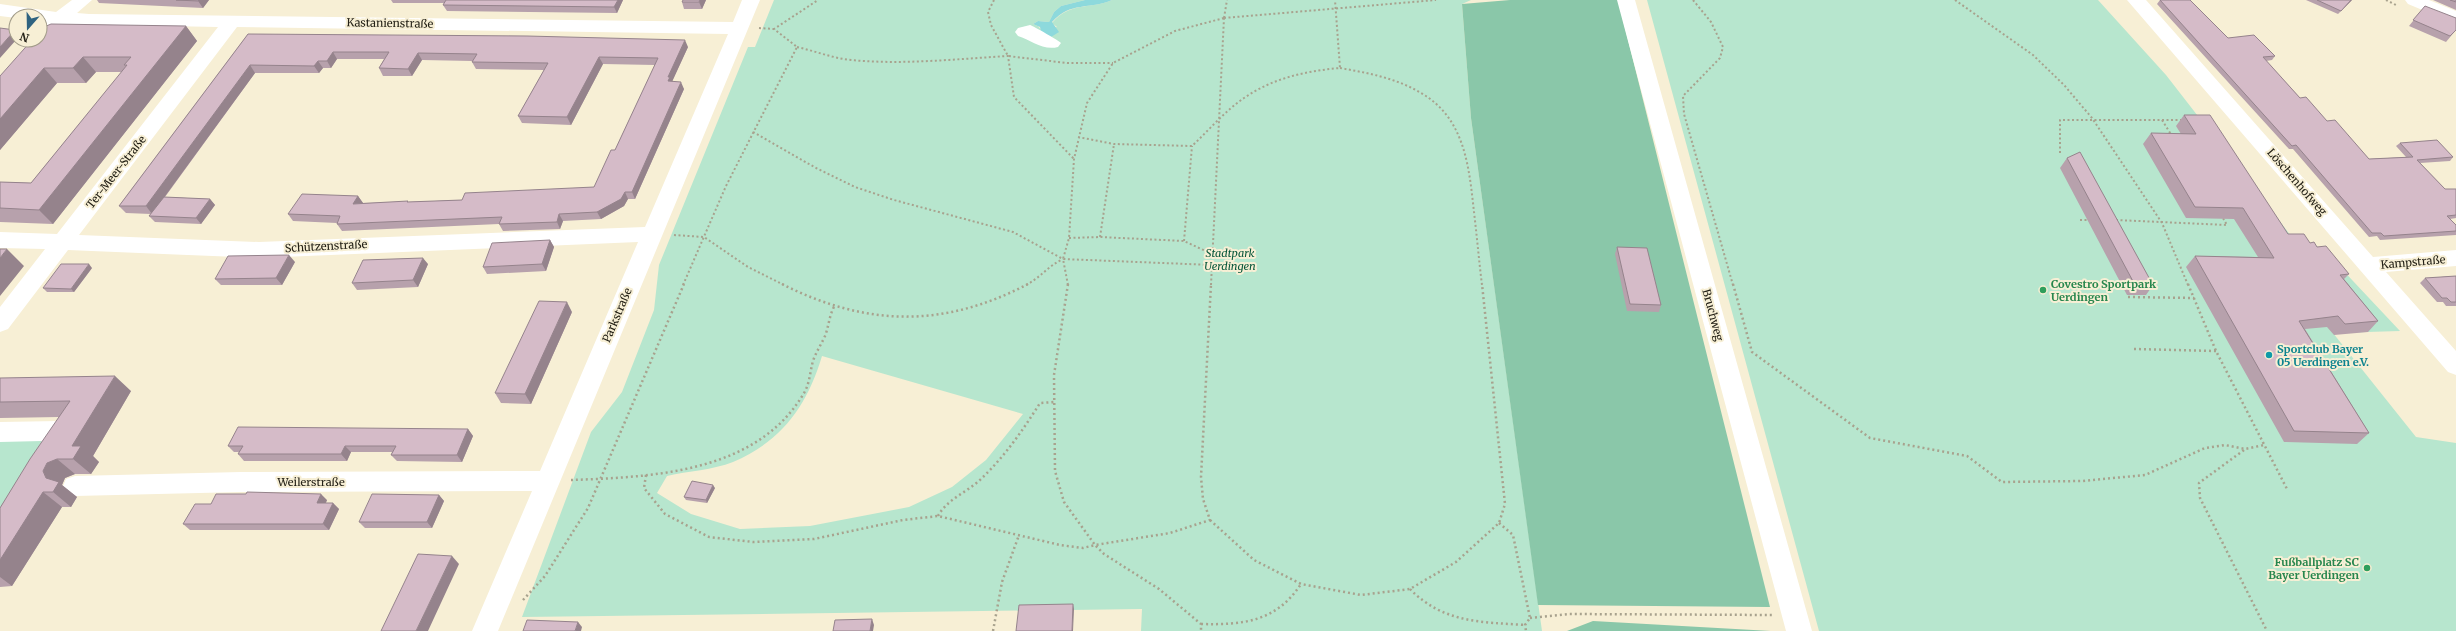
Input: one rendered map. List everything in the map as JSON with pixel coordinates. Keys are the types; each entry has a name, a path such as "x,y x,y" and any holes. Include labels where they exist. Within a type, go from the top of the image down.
{"street":[{"path":"48,27 62,18 83,0"},
{"name":"Parkstraße","path":"485,631 751,0"},
{"name":"Bruchweg","path":"1626,0 1797,623"},
{"name":"Löschenhofweg","path":"2136,0 2370,265 2456,366"},
{"path":"2414,0 2456,18"},
{"name":"Kastanienstraße","path":"48,17 232,22 739,28"},
{"name":"Ter-Meer-Straße","path":"0,323 232,22"},
{"path":"1024,32 1030,31 1036,38 1052,43"},
{"name":"Schützenstraße","path":"0,240 259,250 308,246 652,234"},
{"name":"Kampstraße","path":"2370,265 2456,258"},
{"path":"0,432 60,431 41,462"},
{"name":"Weilerstraße","path":"75,486 241,482 547,481"}],"path":[{"path":"818,0 774,29 796,47 828,56 858,60 924,60 1008,56 1014,97 1074,159"},
{"path":"1078,137 1114,144 1192,146 1220,122 1244,98 1279,79 1315,70 1340,68 1381,75 1420,92 1449,115 1464,141 1469,164 1505,504 1499,523 1456,562 1410,589 1361,595 1301,584 1254,560 1210,520 1203,499 1201,477 1220,122 1224,18 1226,0"},
{"path":"1335,0 1340,68"},
{"path":"1301,584 1296,593 1282,606 1257,621 1229,626 1201,624 1159,589 1104,554 1095,545 1064,502 1055,471 1054,375 1068,283 1063,258 1069,238 1074,159 1078,137 1087,103 1113,63 1175,31 1224,18 1336,10 1436,0"},
{"path":"1693,0 1701,7 1717,31 1723,47 1720,58 1683,96 1684,114 1752,352 1870,438 1967,456 2002,482 2082,481 2145,475 2205,448 2225,445 2245,450"},
{"path":"1955,0 2033,55 2064,84 2092,118 2162,223 2216,350 2287,490"},
{"path":"498,600 524,600 535,588 568,541 588,508 726,186 796,47"},
{"path":"2060,153 2060,120 2092,118 2191,120"},
{"path":"2161,120 2174,138"},
{"path":"753,132 854,187 896,201 1013,232 1036,242 1051,254 1063,258 1212,265"},
{"path":"1100,237 1114,144"},
{"path":"1184,240 1192,146"},
{"path":"2112,220 2227,225 2223,218"},
{"path":"2080,220 2087,220"},
{"path":"652,234 704,237 748,267 788,287 835,305 886,317 916,318 950,313 1004,296 1036,280 1050,265 1063,258"},
{"path":"1069,238 1100,237 1184,240 1212,254"},
{"path":"2128,296 2194,298"},
{"path":"547,481 600,479 646,475 693,467 734,455 756,443 774,430 804,392 814,357 825,336 830,312 835,305"},
{"path":"2134,349 2216,350"},
{"path":"938,516 940,509 970,489 998,462 1024,429 1040,403 1055,402"},
{"path":"2264,445 2245,450 2199,483 2200,498 2267,631"},
{"path":"646,475 644,488 665,514 709,537 753,542 814,539 903,520 938,516 974,522 1060,545 1083,548 1106,540 1126,540 1186,530 1210,520"},
{"path":"1499,523 1513,535 1530,618 1525,625 1526,631"},
{"path":"993,631 996,610 1009,557 1018,535"},
{"path":"1410,589 1418,600 1450,617 1525,625"},
{"path":"1530,618 1569,614 1797,623"},
{"path":"1201,624 1201,631"}],"green space":[{"name":"Stadtpark Uerdingen","path":"774,0 1085,0 1061,6 1054,12 1049,22 1038,21 1033,24 1038,26 1042,31 1057,27 1052,23 1066,12 1080,7 1096,5 1112,0 1471,0 1462,4 1471,118 1542,631 1141,631 1142,609 522,617 591,432 622,392 654,310 659,265 748,47 755,47","holes":["822,356 1023,414 986,460 952,487 909,507 810,526 740,529 691,514 657,493 667,476 725,465 765,444 779,432 800,406 809,391"]},
{"path":"1510,0 1618,0 1770,607 1538,605 1471,118 1462,4"},
{"name":"Covestro Sportpark Uerdingen","path":"1647,0 2098,0 2166,75 2295,241 2322,248 2400,331 2333,333 2416,437 2456,443 2456,631 1819,631"},
{"path":"46,438 0,509 0,439"},
{"path":"1593,621 1771,631 1567,631"}],"water":[{"path":"1085,0 1112,0 1096,5 1073,8 1059,15 1052,22 1059,32 1051,37 1041,32 1040,27 1033,24 1038,21 1049,22 1054,12 1061,6"}],"building":[{"path":"176,0 199,0 198,1"},
{"path":"446,0 618,0 614,7 443,5"},
{"path":"683,0 700,0 699,2 682,2"},
{"path":"2160,0 2190,0 2228,38 2254,35 2275,56 2263,57 2300,98 2306,97 2327,121 2335,120 2369,159 2413,157 2400,143 2437,140 2453,157 2417,160 2445,189 2456,189 2456,215 2447,216 2456,225 2456,231 2384,236 2381,233 2372,233 2296,145 2292,146"},
{"path":"2317,0 2351,0 2341,11"},
{"path":"2425,6 2456,18 2456,30 2450,36 2413,20"},
{"path":"51,24 186,26 39,210 0,208 0,182 31,183 127,65 124,65 131,57 83,57 73,68 44,68 0,119 0,76 25,48 48,48 48,25"},
{"path":"0,28 8,29 8,38 0,47"},
{"path":"248,34 527,36 685,40 668,77 670,77 668,81 681,82 632,192 625,192 621,199 597,212 559,214 557,222 499,224 502,217 337,224 340,216 288,214 302,194 358,196 353,204 462,200 465,193 594,187 611,150 615,150 658,58 599,57 567,117 518,116 548,63 472,62 477,54 418,53 408,69 379,68 389,52 333,52 327,61 318,61 314,66 250,65 146,206 119,206"},
{"path":"2184,115 2210,115 2288,234 2304,234 2310,243 2314,242 2317,247 2326,246 2349,274 2340,275 2378,321 2345,324 2338,316 2299,321 2369,433 2294,431 2195,256 2274,258 2243,208 2195,207 2151,133 2196,134"},
{"path":"2080,152 2153,285 2135,285 2067,158"},
{"path":"164,197 210,199 196,218 149,216"},
{"path":"550,240 542,264 483,267 492,243"},
{"path":"1617,247 1647,248 1661,305 1630,304"},
{"path":"0,249 7,249 0,258"},
{"path":"289,255 276,278 215,279 228,256"},
{"path":"423,258 413,280 352,283 363,260"},
{"path":"61,264 89,264 71,289 43,288"},
{"path":"2456,276 2456,302 2451,302 2447,298 2442,298 2425,278"},
{"path":"539,301 567,302 525,394 495,393"},
{"path":"115,376 72,446 81,446 73,459 57,459 47,463 43,471 46,478 59,482 53,492 43,492 0,560 0,508 30,459 70,401 0,402 0,378"},
{"path":"238,427 468,429 457,455 391,455 396,446 345,446 341,454 238,454 243,446 228,446"},
{"path":"692,481 713,485 706,500 684,497"},
{"path":"247,492 321,494 317,503 333,503 323,524 183,524 195,504 211,504 216,494 246,494"},
{"path":"372,494 439,495 427,522 359,522"},
{"path":"418,554 452,556 416,631 381,631"},
{"path":"1073,604 1072,631 1016,631 1019,605"},
{"path":"872,619 870,631 833,631 835,620"},
{"path":"527,620 578,622 575,631 523,631"}],"place":[{"name":"Covestro Sportpark Uerdingen","path":"2043,290"},
{"name":"Sportclub Bayer 05 Uerdingen e.V.","path":"2269,355"},
{"name":"Fußballplatz SC Bayer Uerdingen","path":"2367,568"}]}
